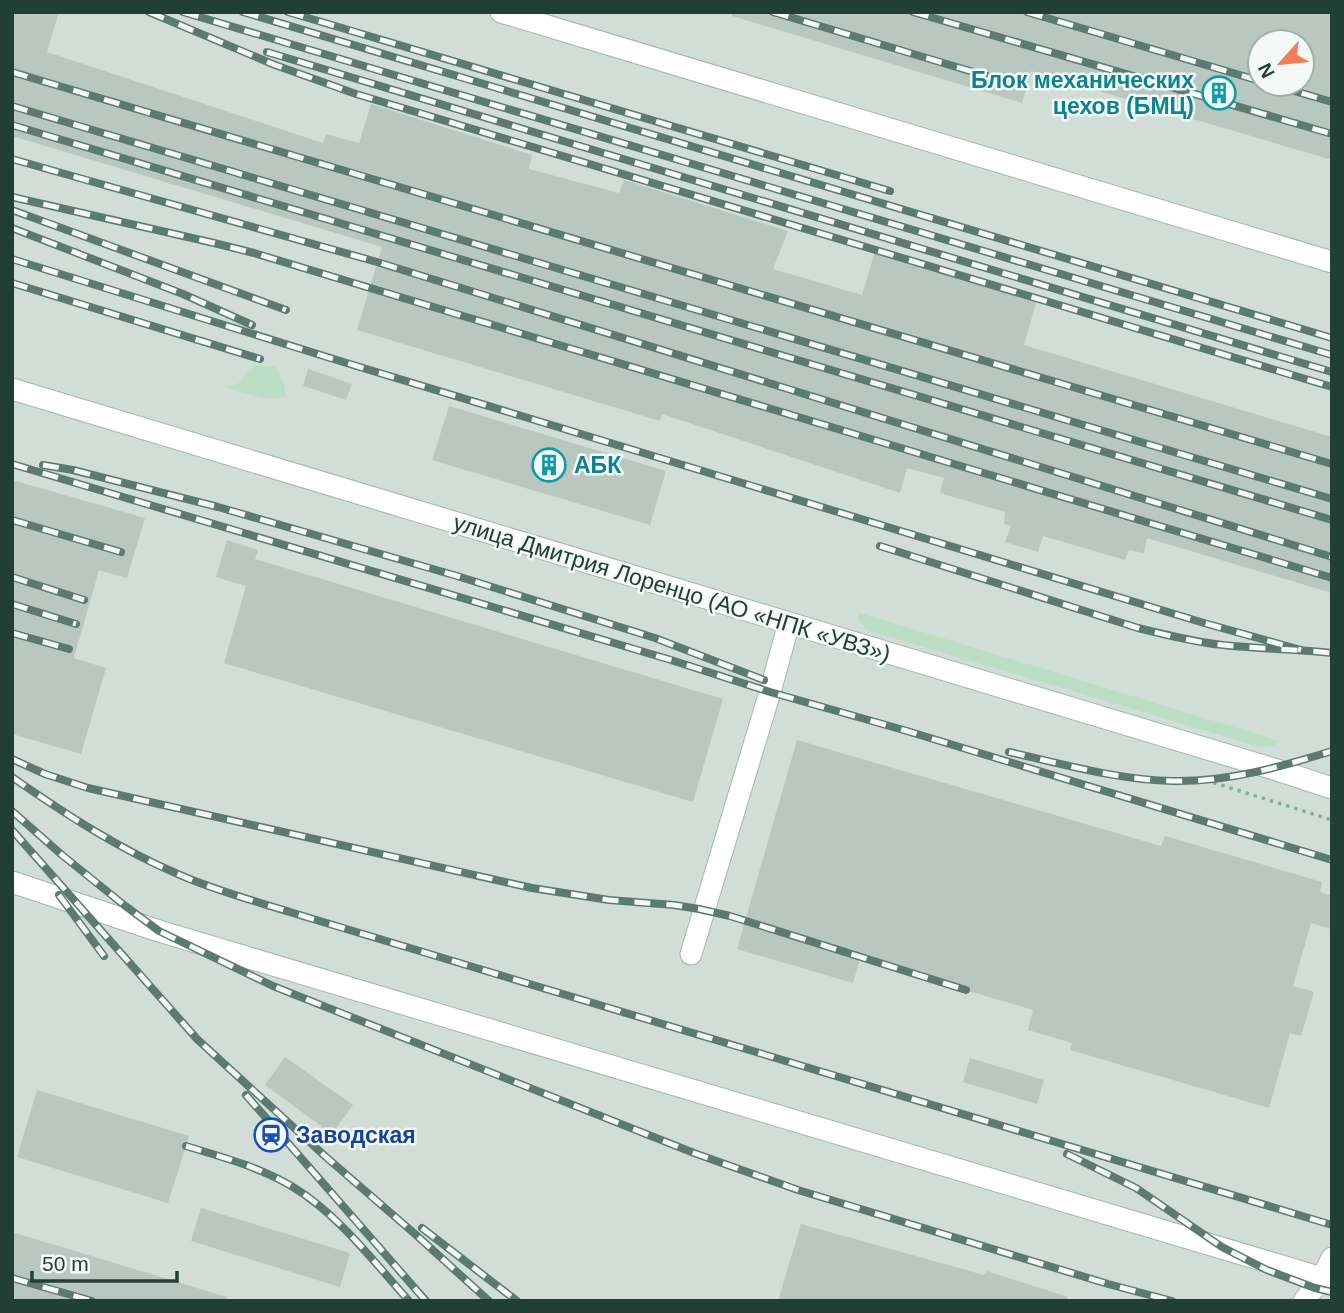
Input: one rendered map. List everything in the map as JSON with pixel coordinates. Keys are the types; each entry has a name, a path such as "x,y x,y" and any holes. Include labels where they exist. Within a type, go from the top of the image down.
{"lane":[{"path":"501,12 1332,262"},
{"name":"улица Дмитрия Лоренцо (АО «НПК «УВЗ»)","path":"12,389 1332,788"},
{"path":"691,954 789,623"},
{"path":"12,882 159,931 1327,1279"},
{"path":"1304,1301 1327,1279 1332,1258"}],"path":[{"path":"1205,780 1332,820"}],"shaded area":[{"path":"12,12 1332,12 1332,1301 12,1301"}],"green space":[{"path":"257,365 276,367 283,381 285,396 262,397 221,386 237,384"},
{"path":"857,612 1279,741 1273,746 1260,747 867,630 859,621"}],"building":[{"path":"12,12 59,12 47,52 323,143 326,134 359,143 371,104 532,155 529,169 619,193 624,180 788,231 773,269 862,295 876,248 1038,296 1024,345 1332,437 1332,593 1147,538 1144,553 1129,550 1125,560 1043,536 1038,552 1005,542 1011,526 1004,524 1005,512 940,493 944,478 907,468 900,493 662,414 660,421 357,330 382,247 12,136"},
{"name":"Блок механических цехов (БМЦ)","path":"732,12 1332,12 1332,160 1031,71 1022,103 732,16"},
{"path":"308,369 352,384 346,400 303,386"},
{"name":"АБК","path":"449,406 666,471 650,525 432,460"},
{"path":"12,480 145,518 127,578 99,570 74,658 106,668 81,754 12,734"},
{"path":"227,540 258,550 255,559 723,699 693,802 224,663 246,586 216,577"},
{"path":"797,740 1161,846 1165,836 1322,882 1320,892 1332,896 1332,929 1311,923 1293,986 1314,992 1301,1036 1290,1033 1269,1108 1070,1050 1072,1043 1028,1030 1033,1010 860,959 853,983 737,949"},
{"path":"285,1057 353,1105 332,1134 265,1085"},
{"path":"970,1058 1044,1080 1037,1104 963,1082"},
{"path":"37,1090 189,1136 168,1203 17,1157"},
{"path":"201,1208 350,1253 340,1287 191,1241"},
{"path":"801,1224 984,1275 987,1271 1068,1297 1067,1301 778,1301"},
{"path":"12,1232 227,1297 226,1301 12,1301"}],"railway":[{"path":"149,12 275,65 356,94 1332,387"},
{"path":"183,12 1332,355"},
{"path":"243,12 1332,338"},
{"path":"288,12 890,191"},
{"path":"773,12 1000,80"},
{"path":"913,12 1332,134"},
{"path":"1027,12 1246,77"},
{"path":"267,52 1332,372"},
{"path":"12,72 1332,464"},
{"path":"1316,97 1332,102"},
{"path":"12,106 1332,499"},
{"path":"12,125 1332,520"},
{"path":"12,159 377,262 1332,557"},
{"path":"12,197 254,253 1332,578"},
{"path":"12,210 286,310"},
{"path":"12,228 183,294 252,325"},
{"path":"12,259 340,361 1301,650"},
{"path":"12,283 260,359"},
{"path":"12,464 1332,860"},
{"path":"43,465 73,470 218,507 457,576 655,638 764,680"},
{"path":"12,520 121,552"},
{"path":"880,546 1159,633 1223,645 1332,653"},
{"path":"12,577 84,600"},
{"path":"12,604 76,624"},
{"path":"12,633 69,649"},
{"path":"1009,752 1111,775 1193,781 1273,768 1332,751"},
{"path":"12,759 45,774 88,788 532,888 609,900 674,905 730,916 966,990"},
{"path":"12,777 115,843 158,865 222,891 1332,1225"},
{"path":"12,811 62,855 159,931 273,986 694,1153 798,1190 1172,1301"},
{"path":"12,830 197,1039 489,1301"},
{"path":"59,895 104,956"},
{"path":"246,1095 426,1301"},
{"path":"186,1146 241,1163 293,1187 310,1198 355,1240 409,1301"},
{"path":"1067,1154 1136,1188 1222,1247 1267,1270 1332,1292"},
{"path":"422,1228 517,1301"},
{"path":"12,1278 92,1301"}],"place":[{"name":"Блок механических цехов (БМЦ)","path":"1219,93"},
{"name":"АБК","path":"549,465"},
{"name":"Заводская","path":"271,1135"}]}
